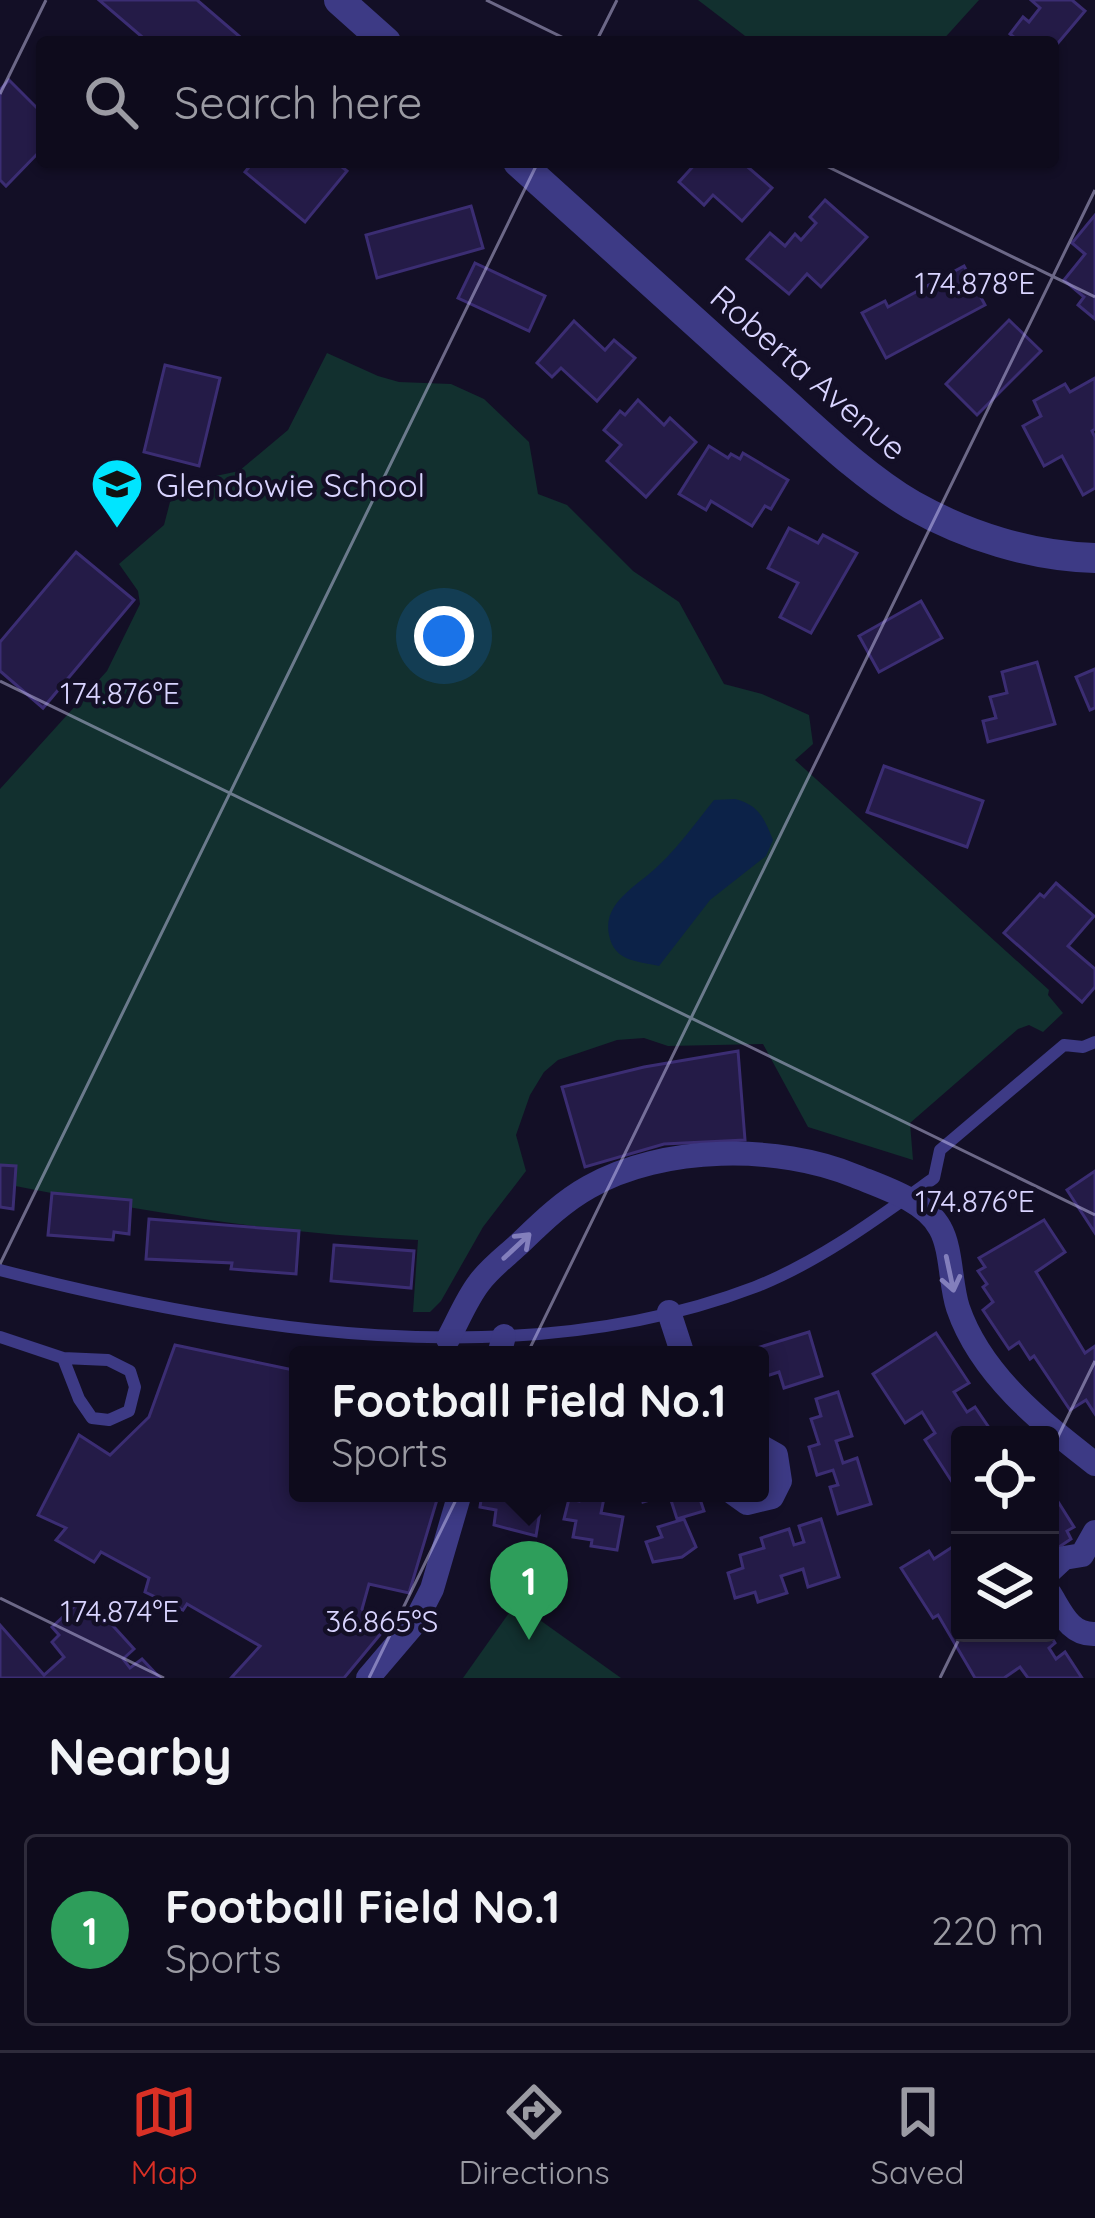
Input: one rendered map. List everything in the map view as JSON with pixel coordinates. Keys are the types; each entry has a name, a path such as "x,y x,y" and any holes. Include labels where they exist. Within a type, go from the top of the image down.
{"street":[{"path":"338,0 379,36"},
{"name":"Roberta Avenue","path":"525,168 809,423 911,504 1004,544 1095,558"},
{"path":"448,1339 479,1281 550,1215 590,1186 652,1163 737,1153 794,1158 840,1170 905,1198 940,1228 960,1314 1001,1381 1046,1426 1095,1464"},
{"path":"670,1312 680,1346"},
{"path":"769,1451 776,1455 781,1481 769,1497"},
{"path":"368,1678 414,1624 433,1589 457,1502"},
{"path":"1059,1563 1064,1558 1088,1564 1095,1532"},
{"path":"1059,1608 1072,1628 1095,1634"}],"lane":[{"path":"0,1270 163,1308 267,1325 502,1345 670,1312 757,1287 854,1234 934,1178 940,1150 1040,1064 1064,1045 1083,1047 1095,1042"},
{"path":"0,1337 63,1358 108,1360 130,1371 135,1388 129,1411 109,1420 92,1418 63,1358"}],"green space":[{"path":"698,0 979,0 946,36 745,36"},
{"path":"327,353 378,376 399,382 451,384 484,399 529,442 538,494 567,505 633,571 679,602 724,684 762,694 809,715 813,744 795,760 1049,990 1063,1013 1043,1032 1029,1025 1018,1029 910,1123 913,1160 808,1127 763,1044 668,1046 644,1038 617,1040 558,1060 544,1072 516,1135 526,1171 483,1227 430,1312 413,1312 418,1240 208,1220 0,1183 0,789 107,671 140,604 138,591 119,564 164,525 170,502 197,480 239,471 288,430"},
{"path":"516,1603 621,1678 463,1678"}],"water":[{"path":"735,799 750,805 763,819 773,840 766,856 710,900 659,966 621,955 612,944 608,923 617,903 667,857 714,800"}],"building":[{"path":"99,0 197,0 239,36 141,36"},
{"path":"1031,0 1072,0 1085,11 1059,42 1059,36 1010,34 1023,17 1029,22 1040,8"},
{"path":"9,80 36,107 36,155 6,186 0,180 0,90"},
{"path":"248,168 347,171 305,222 245,172"},
{"path":"692,168 749,168 772,188 742,221 713,195 704,205 679,182"},
{"path":"825,200 867,237 821,287 807,274 789,294 747,259 770,233 785,246 795,234 801,240 816,223 810,217"},
{"path":"471,206 483,248 377,278 366,235"},
{"path":"1095,215 1095,319 1078,305 1084,297 1064,280 1085,254 1072,243"},
{"path":"475,263 545,296 529,331 458,298"},
{"path":"964,266 985,305 886,358 862,313 885,301 888,307"},
{"path":"1009,320 1041,351 977,415 946,384"},
{"path":"574,321 605,350 614,340 635,358 597,401 561,368 552,377 537,363"},
{"path":"165,365 220,378 199,466 144,452"},
{"path":"1095,378 1095,488 1083,495 1062,456 1044,466 1023,426 1041,416 1034,401 1065,384 1070,392"},
{"path":"638,400 664,425 670,418 696,442 646,497 607,461 621,445 604,430 620,411 625,415"},
{"path":"709,446 728,458 731,454 740,459 743,453 788,480 771,509 765,506 752,526 711,501 706,510 679,494"},
{"path":"789,528 818,543 823,535 857,553 811,633 780,617 798,583 768,568"},
{"path":"76,552 134,600 43,708 0,671 0,642"},
{"path":"921,601 942,638 879,672 859,636"},
{"path":"1037,662 1055,724 988,742 983,721 996,718 990,697 1007,693 1002,672"},
{"path":"1095,669 1095,708 1090,710 1076,677"},
{"path":"884,766 983,801 967,847 867,812"},
{"path":"1056,883 1094,916 1068,946 1095,969 1095,987 1082,1002 1004,933"},
{"path":"738,1051 745,1140 664,1144 585,1167 562,1087"},
{"path":"0,1165 16,1166 13,1209 0,1207"},
{"path":"1095,1171 1095,1233 1067,1190"},
{"path":"52,1193 131,1200 129,1234 114,1232 113,1240 48,1235"},
{"path":"149,1219 299,1231 296,1274 231,1269 232,1263 146,1259"},
{"path":"1044,1220 1065,1252 1036,1272 1085,1353 1095,1346 1095,1414 1086,1400 1070,1410 1034,1356 1030,1359 1019,1342 1009,1349 983,1310 993,1302 983,1287 987,1284 978,1271 985,1267 979,1258"},
{"path":"334,1245 414,1251 411,1288 331,1281"},
{"path":"809,1332 822,1376 784,1388 779,1372 769,1375 769,1346 763,1346"},
{"path":"936,1333 969,1383 954,1392 967,1412 975,1407 988,1426 951,1426 951,1480 925,1440 935,1433 922,1412 905,1423 873,1374"},
{"path":"175,1345 289,1369 289,1502 436,1502 409,1593 369,1584 362,1609 383,1631 344,1678 231,1678 260,1646 187,1604 183,1610 145,1592 149,1578 101,1552 94,1562 56,1540 66,1528 38,1515 79,1435 110,1455 149,1417"},
{"path":"838,1392 852,1436 836,1441 843,1463 857,1458 871,1504 838,1514 830,1487 838,1485 833,1470 817,1475 809,1447 819,1444 811,1419 821,1416 816,1399"},
{"path":"481,1502 542,1502 536,1536 494,1525 496,1510 480,1507"},
{"path":"568,1502 603,1502 601,1513 623,1517 617,1550 573,1537 576,1521 564,1519"},
{"path":"672,1502 701,1502 704,1511 677,1519"},
{"path":"1059,1503 1074,1527 1067,1531 1071,1539 1059,1547"},
{"path":"684,1519 696,1547 682,1557 653,1562 646,1542 662,1537 658,1527"},
{"path":"821,1519 839,1577 808,1587 803,1569 781,1576 787,1593 758,1602 755,1592 735,1598 728,1573 743,1568 740,1555 764,1548 761,1538 789,1529 794,1545 804,1542 799,1526"},
{"path":"951,1548 951,1637 901,1568 929,1551 934,1559"},
{"path":"79,1602 88,1611 95,1606 134,1649 123,1659 130,1668 142,1659 160,1678 0,1678 0,1625 44,1675 64,1657 52,1642 59,1635 52,1627"},
{"path":"954,1642 1054,1642 1049,1648 1056,1659 1065,1652 1082,1678 1028,1678 1020,1667 1004,1678 975,1678"}],"place":[{"name":"Glendowie School","path":"117,530"},
{"name":"Football Field No.1","path":"529,1640"}]}
